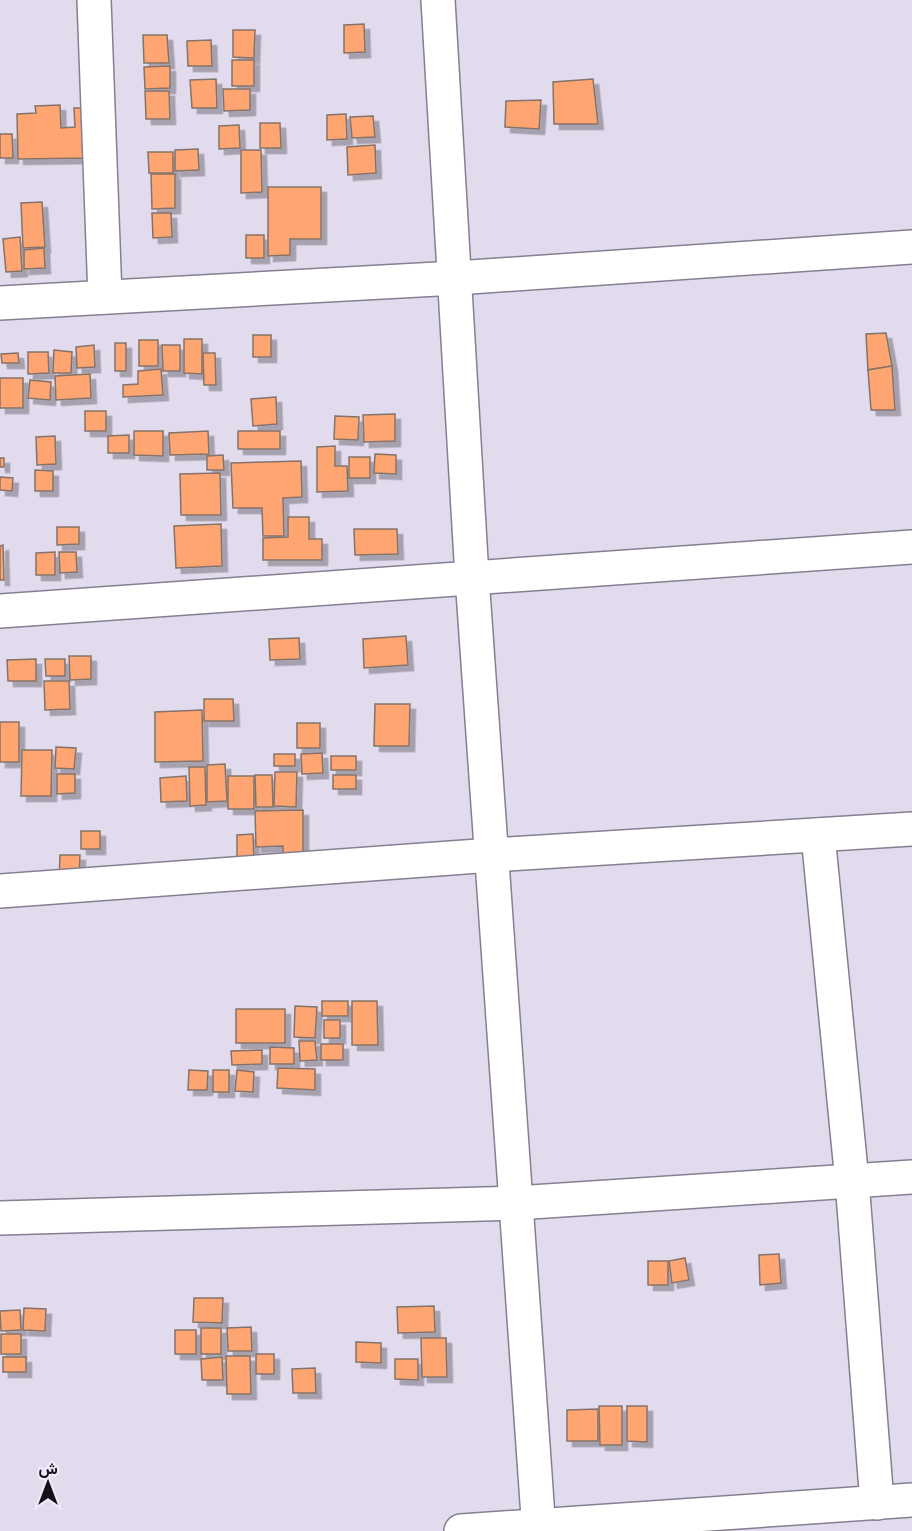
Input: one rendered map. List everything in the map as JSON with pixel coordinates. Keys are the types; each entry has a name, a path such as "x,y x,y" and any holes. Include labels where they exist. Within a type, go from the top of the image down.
{"street":[{"path":"94,0 105,297"},
{"path":"438,0 472,577 539,1528"},
{"path":"0,303 456,278 912,247"},
{"path":"0,611 912,547"},
{"path":"0,891 492,855 912,829"},
{"path":"818,835 852,1181 877,1503"},
{"path":"0,1218 516,1203 912,1177"},
{"path":"462,1531 539,1528 912,1500"}],"building":[{"path":"364,24 365,52 344,53 344,25"},
{"path":"233,30 255,30 254,58 233,57"},
{"path":"143,35 167,35 169,63 144,63"},
{"path":"211,40 212,66 188,66 187,41"},
{"path":"232,60 254,60 254,86 232,86"},
{"path":"170,66 170,88 145,89 144,67"},
{"path":"216,79 217,108 192,108 190,80"},
{"path":"593,79 598,124 554,124 553,82"},
{"path":"223,89 250,89 250,110 224,111"},
{"path":"145,91 169,91 170,119 146,119"},
{"path":"541,100 539,129 505,127 506,101"},
{"path":"60,105 61,128 75,127 74,108 90,108 91,158 18,159 17,114 36,113 35,106"},
{"path":"346,114 347,139 327,140 327,115"},
{"path":"373,116 375,137 352,138 350,117"},
{"path":"260,123 280,123 281,148 260,148"},
{"path":"239,125 240,148 219,149 219,126"},
{"path":"0,134 12,134 13,158 0,158"},
{"path":"375,145 376,173 348,175 347,147"},
{"path":"198,149 199,170 175,171 175,150"},
{"path":"241,150 261,150 262,192 241,193"},
{"path":"148,152 173,152 173,173 149,173"},
{"path":"151,174 175,174 175,208 152,209"},
{"path":"268,187 321,187 321,239 290,239 290,255 268,256"},
{"path":"42,202 45,247 23,248 21,203"},
{"path":"152,213 171,213 172,237 153,238"},
{"path":"246,235 264,235 264,258 246,258"},
{"path":"20,237 22,271 6,272 3,239"},
{"path":"44,248 45,268 24,269 24,250"},
{"path":"886,333 892,366 868,370 866,334"},
{"path":"253,335 271,335 271,357 253,357"},
{"path":"184,339 202,339 202,374 184,373"},
{"path":"139,340 158,340 158,366 139,366"},
{"path":"115,343 126,343 126,371 115,371"},
{"path":"94,345 95,367 77,368 76,347"},
{"path":"162,345 180,345 180,371 163,371"},
{"path":"54,350 72,352 71,373 53,373"},
{"path":"28,352 48,352 49,373 28,374"},
{"path":"18,353 19,363 2,363 1,354"},
{"path":"203,353 215,353 216,385 204,385"},
{"path":"892,366 895,410 871,410 868,370"},
{"path":"161,369 163,395 123,397 123,385 138,384 138,371"},
{"path":"90,374 91,398 56,400 55,376"},
{"path":"0,378 23,378 23,408 0,408"},
{"path":"30,380 51,382 50,400 28,398"},
{"path":"276,397 277,424 253,426 251,399"},
{"path":"85,411 106,411 106,431 85,431"},
{"path":"395,414 395,441 364,442 363,415"},
{"path":"335,416 359,417 358,440 334,439"},
{"path":"134,431 163,431 163,456 134,455"},
{"path":"208,431 209,454 170,455 169,433"},
{"path":"238,431 280,431 280,449 238,449"},
{"path":"129,435 129,453 108,453 108,436"},
{"path":"55,436 56,464 37,465 36,437"},
{"path":"335,446 335,466 347,466 348,491 317,492 317,447"},
{"path":"375,454 396,455 396,474 374,473"},
{"path":"223,455 224,470 207,470 207,456"},
{"path":"349,457 370,457 370,478 349,478"},
{"path":"0,458 4,458 4,467 0,467"},
{"path":"301,461 302,497 283,498 284,536 263,536 262,508 233,508 231,463"},
{"path":"35,470 53,471 53,491 35,491"},
{"path":"220,473 221,515 181,515 180,474"},
{"path":"0,477 13,478 12,491 0,490"},
{"path":"288,517 309,517 309,539 322,539 322,560 263,560 263,538 288,537"},
{"path":"221,524 222,566 176,568 174,526"},
{"path":"57,527 79,527 79,544 57,545"},
{"path":"354,529 397,529 398,554 355,555"},
{"path":"3,545 4,580 0,580 0,546"},
{"path":"55,552 55,575 36,575 36,553"},
{"path":"59,552 76,552 77,572 60,573"},
{"path":"406,636 408,665 364,668 363,639"},
{"path":"299,638 300,659 270,660 269,639"},
{"path":"69,656 91,656 91,679 70,680"},
{"path":"36,659 36,681 8,681 7,660"},
{"path":"45,659 65,659 65,676 46,676"},
{"path":"44,681 69,681 70,709 45,710"},
{"path":"204,699 233,699 234,721 204,721"},
{"path":"375,704 410,704 409,746 374,746"},
{"path":"202,710 203,761 155,762 155,712"},
{"path":"0,722 19,722 19,762 0,762"},
{"path":"297,723 320,723 320,748 297,748"},
{"path":"56,747 76,748 74,769 55,768"},
{"path":"22,750 52,750 51,796 21,796"},
{"path":"322,753 323,773 302,774 301,754"},
{"path":"274,754 295,754 295,766 274,766"},
{"path":"331,756 356,756 356,770 331,770"},
{"path":"225,764 227,801 207,802 207,765"},
{"path":"189,767 205,767 206,805 190,806"},
{"path":"275,772 297,772 296,807 274,806"},
{"path":"57,774 75,774 75,793 57,794"},
{"path":"255,775 272,775 273,807 256,807"},
{"path":"333,775 356,775 356,789 333,789"},
{"path":"186,776 187,801 161,802 160,778"},
{"path":"228,776 254,776 254,809 228,809"},
{"path":"303,810 303,865 283,865 283,846 256,847 255,811"},
{"path":"81,831 100,831 100,849 81,849"},
{"path":"253,834 254,860 237,860 237,835"},
{"path":"60,855 80,855 79,883 59,882"},
{"path":"322,1001 348,1001 348,1016 322,1016"},
{"path":"352,1001 377,1001 378,1045 352,1045"},
{"path":"295,1006 317,1007 315,1038 294,1037"},
{"path":"236,1009 285,1009 285,1043 236,1043"},
{"path":"324,1020 340,1020 340,1038 324,1038"},
{"path":"299,1041 315,1041 317,1060 300,1061"},
{"path":"321,1044 343,1044 343,1060 321,1060"},
{"path":"270,1047 294,1048 294,1064 270,1064"},
{"path":"262,1050 262,1064 232,1065 231,1051"},
{"path":"278,1068 315,1069 315,1090 277,1088"},
{"path":"189,1070 208,1071 207,1090 188,1090"},
{"path":"213,1070 229,1070 229,1092 213,1092"},
{"path":"237,1070 254,1072 253,1092 235,1091"},
{"path":"779,1254 781,1283 760,1285 759,1255"},
{"path":"685,1258 689,1280 672,1283 669,1261"},
{"path":"648,1261 668,1261 668,1285 648,1285"},
{"path":"194,1298 223,1298 222,1323 193,1322"},
{"path":"434,1306 435,1332 398,1333 397,1307"},
{"path":"24,1308 46,1309 45,1331 23,1330"},
{"path":"20,1310 21,1330 1,1331 0,1311"},
{"path":"251,1327 252,1351 228,1351 227,1328"},
{"path":"201,1328 221,1328 221,1354 201,1354"},
{"path":"175,1330 196,1330 196,1354 175,1354"},
{"path":"1,1334 21,1334 21,1354 1,1354"},
{"path":"421,1338 446,1338 447,1377 422,1377"},
{"path":"356,1342 381,1343 381,1363 356,1362"},
{"path":"256,1354 274,1354 274,1374 256,1374"},
{"path":"226,1356 250,1356 251,1394 227,1394"},
{"path":"3,1357 26,1357 26,1372 3,1372"},
{"path":"222,1357 223,1380 202,1380 201,1359"},
{"path":"395,1359 418,1359 418,1380 395,1379"},
{"path":"315,1368 316,1393 293,1393 292,1369"},
{"path":"599,1406 622,1406 622,1445 600,1445"},
{"path":"627,1406 647,1406 647,1442 627,1441"},
{"path":"598,1409 598,1441 567,1441 567,1410"}]}
